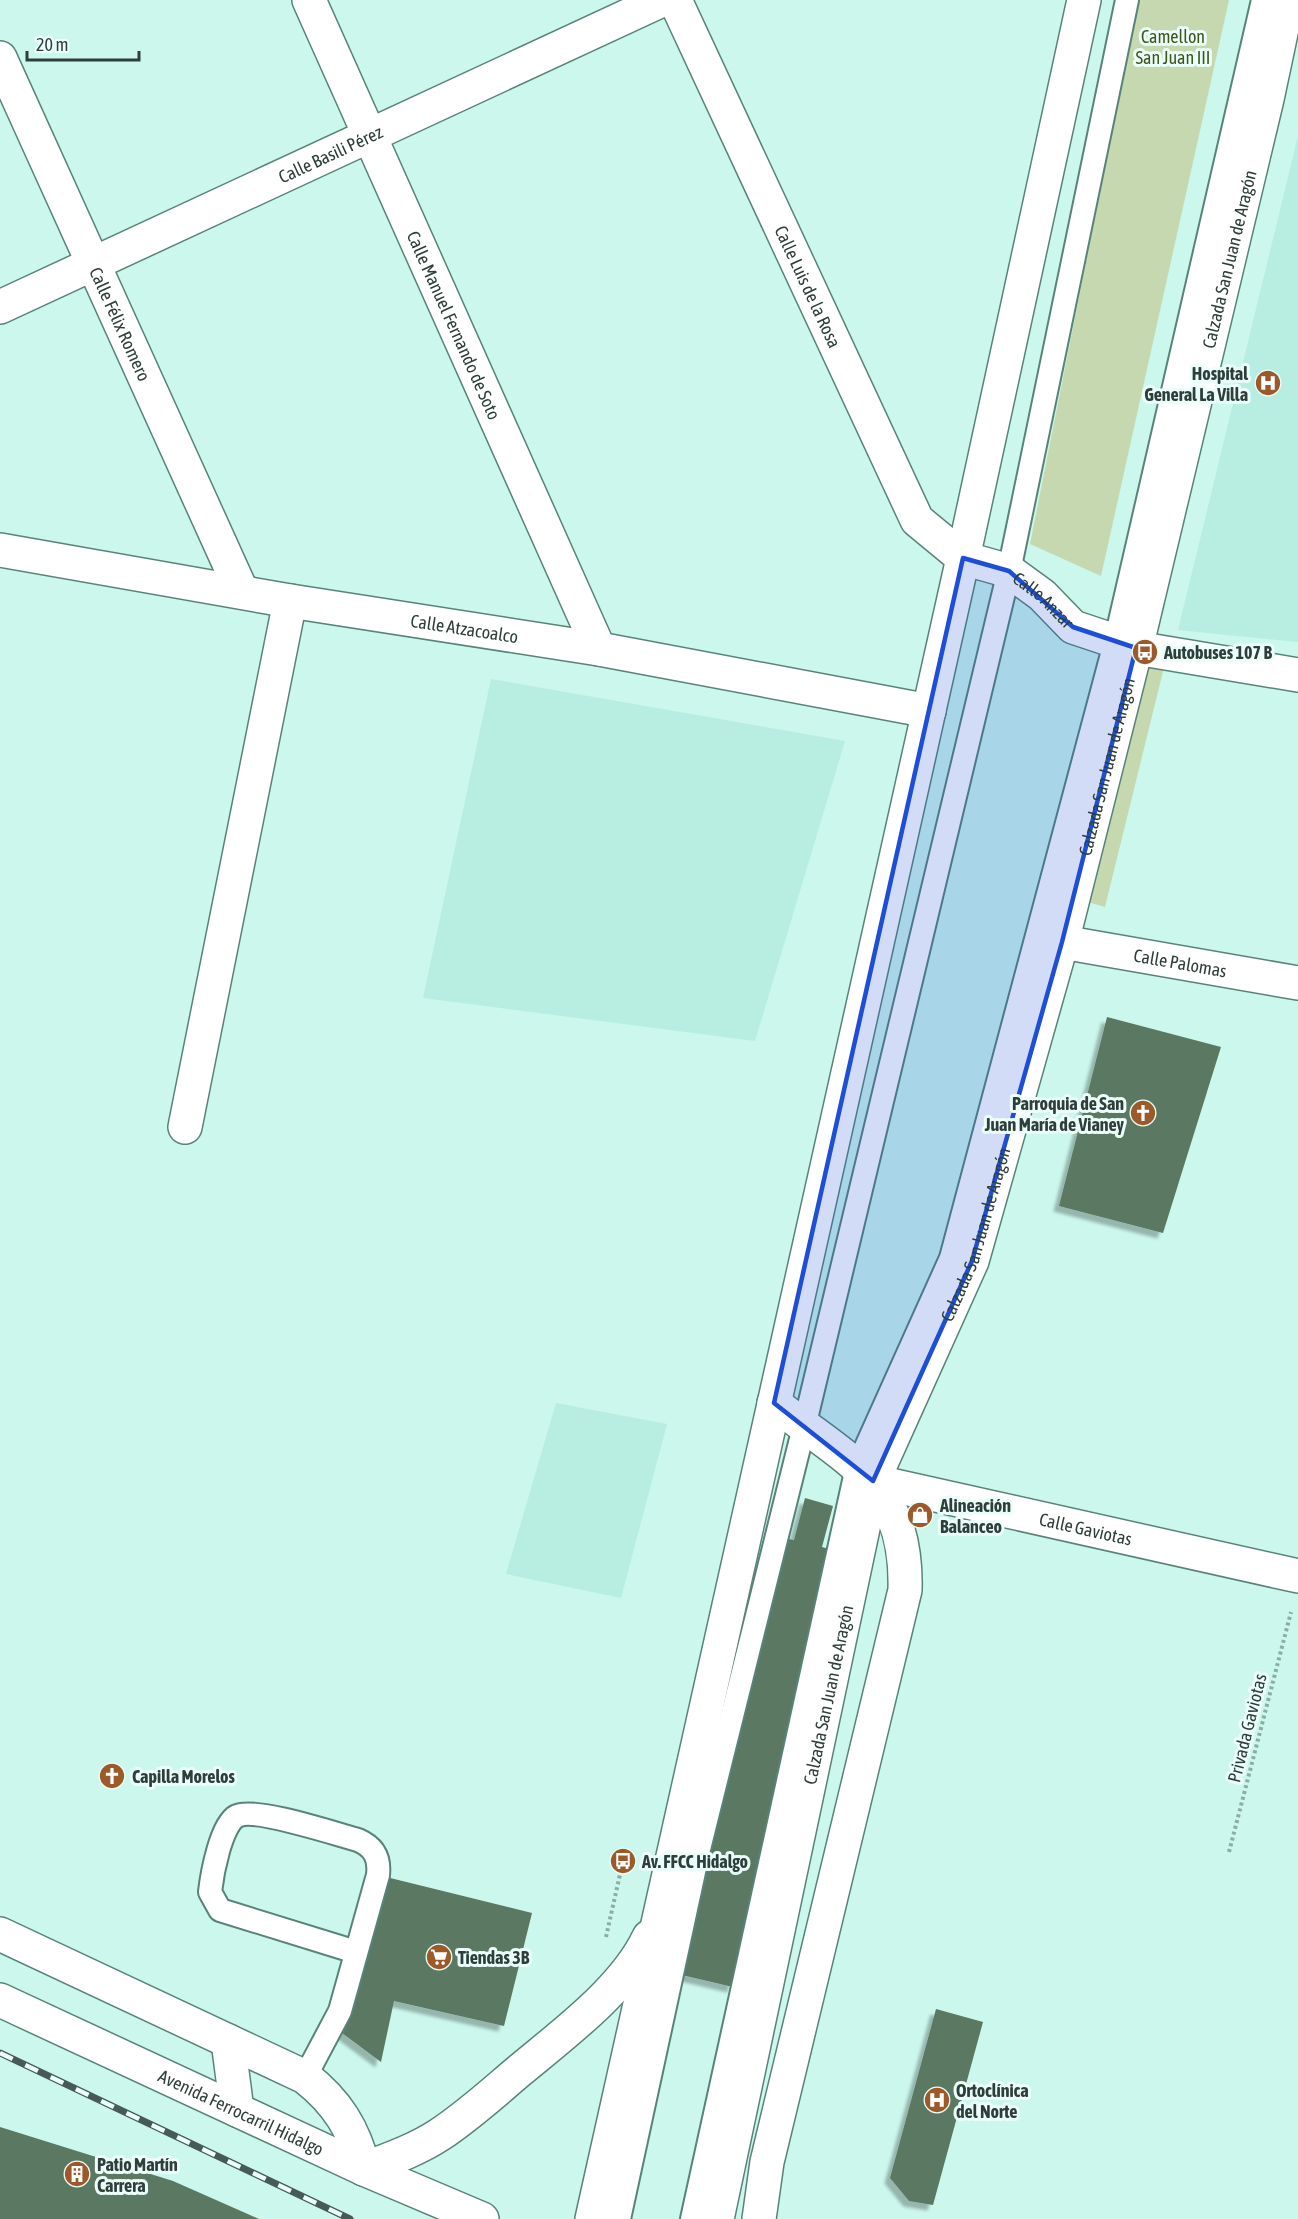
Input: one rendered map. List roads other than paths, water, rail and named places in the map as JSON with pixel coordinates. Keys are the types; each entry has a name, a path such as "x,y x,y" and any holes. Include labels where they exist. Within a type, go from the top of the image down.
{"main road":[{"name":"Calle Manuel Fernando de Soto","path":"309,0 599,649"},
{"name":"Calle Basili Pérez","path":"0,307 662,0"},
{"name":"Calle Luis de la Rosa","path":"675,0 917,520 963,558"},
{"path":"592,2219 963,558 1084,0"},
{"name":"Calzada San Juan de Aragón","path":"717,2219 865,1474 972,1261 1062,942 1126,646 1267,99 1283,10"},
{"name":"Calle Félix Romero","path":"0,58 95,263 242,592"},
{"name":"Calle Atzacoalco","path":"0,550 290,601 599,649 929,711"},
{"name":"Calle Anzar","path":"963,558 1009,572 1042,595 1073,627 1126,646 1298,675"},
{"path":"185,1126 290,601"},
{"name":"Calle Palomas","path":"1062,942 1298,983"},
{"path":"759,2219 767,2162 904,1590 905,1563 901,1535 892,1510 865,1474 774,1403"},
{"name":"Calle Gaviotas","path":"865,1474 1298,1576"},
{"path":"0,1934 304,2077 326,2093 342,2113 352,2131 364,2169 402,2155 447,2130 565,2032 605,1995 641,1953 661,1909"},
{"name":"Avenida Ferrocarril Hidalgo","path":"0,2000 364,2169 482,2219"},
{"path":"228,2041 237,2110"}],"lane":[{"path":"619,2219 699,1849 804,1427 1009,572 1126,0"},
{"path":"692,2219 830,1600 865,1474 951,1258 1126,646"},
{"path":"304,2077 340,2011 378,1875 379,1864 368,1845 261,1814 238,1815 229,1822 224,1832 210,1892 220,1910 356,1952"}],"railway":[{"path":"0,2053 350,2219"}],"place":[{"name":"Hospital General La Villa","path":"1268,383"},
{"name":"Autobuses 107 B","path":"1145,652"},
{"name":"Parroquia de San Juan María de Vianey","path":"1143,1113"},
{"name":"Alineación Balanceo","path":"920,1515"},
{"name":"Capilla Morelos","path":"112,1776"},
{"name":"Av. FFCC Hidalgo","path":"623,1861"},
{"name":"Tiendas 3B","path":"439,1957"},
{"name":"Ortoclínica del Norte","path":"937,2100"},
{"name":"Patio Martín Carrera","path":"77,2174"}],"park label":[{"name":"Camellon San Juan III","path":"1173,46"}]}
